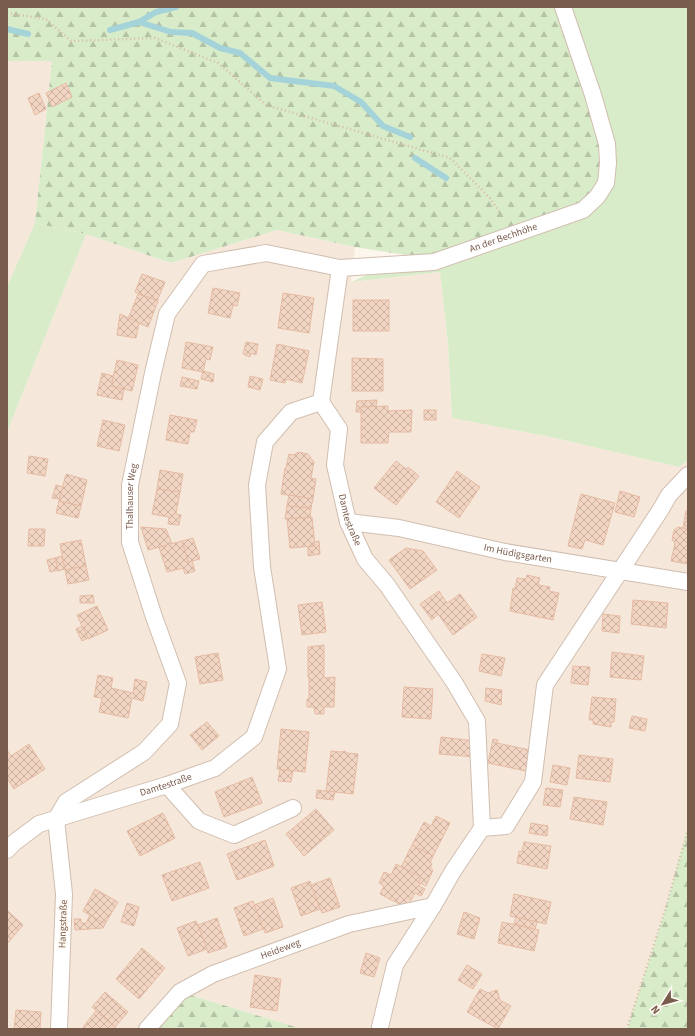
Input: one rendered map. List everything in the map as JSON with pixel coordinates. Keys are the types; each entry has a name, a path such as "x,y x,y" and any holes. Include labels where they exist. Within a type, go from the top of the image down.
{"street":[{"name":"An der Bechhöhe","path":"340,268 434,262 583,210 597,197 606,182 608,163 607,144 593,95 563,7"},
{"name":"Thalhauser Weg","path":"56,819 66,802 144,752 170,724 178,683 154,617 130,542 130,485 167,314 203,264 266,253 340,268"},
{"path":"321,402 340,268"},
{"name":"Damtestraße","path":"7,850 15,842 40,824 215,768 254,737 278,668 262,567 257,485 265,442 291,412 321,402 339,428 335,465 348,522 365,559 387,585 454,682 477,721 482,828"},
{"path":"380,1027 395,965 433,906 453,871 482,828 506,826 533,782 545,685 669,495 688,475"},
{"name":"Im Hüdigsgarten","path":"348,522 398,528 504,552 688,582"},
{"path":"167,784 199,821 234,835 293,808"},
{"name":"Hangstraße","path":"56,819 64,894 59,1029"},
{"name":"Heideweg","path":"147,1029 180,992 213,974 349,924 433,906"}],"path":[{"path":"7,13 46,18 71,41 155,38 218,63 266,105 450,158 489,197 501,214"},
{"path":"627,1029 665,910 688,830"}],"shaded area":[{"path":"7,61 52,61 35,223 7,287"},
{"path":"277,230 355,247 351,282 440,272 448,343 452,418 551,437 679,467 688,460 688,825 665,910 627,1029 302,1029 180,992 147,1029 7,1029 7,432 86,234 171,263"}],"green space":[{"path":"7,7 556,7 601,141 602,180 582,206 431,259 355,247 277,230 171,263 86,234 35,223 52,61 7,61"},
{"path":"568,7 688,7 688,460 679,467 551,437 452,418 448,343 440,272 351,282 367,275 439,267 586,215 610,193 616,166 611,136"},
{"path":"35,223 86,234 7,432 7,287"},
{"path":"688,825 688,1029 627,1029 665,910"},
{"path":"180,992 302,1029 147,1029"}],"building":[{"path":"66,83 72,97 52,107 46,93"},
{"path":"39,93 46,109 35,115 28,98"},
{"path":"142,274 165,282 157,301 135,292"},
{"path":"213,288 240,293 237,306 233,305 230,318 208,313"},
{"path":"283,293 314,298 309,333 278,328"},
{"path":"138,294 158,301 148,327 128,319"},
{"path":"353,300 389,300 389,331 353,331"},
{"path":"120,314 139,323 136,338 117,335"},
{"path":"186,342 213,347 210,360 206,359 203,372 182,368"},
{"path":"246,342 258,344 256,355 251,353 250,357 243,354"},
{"path":"277,344 309,351 302,383 286,379 285,383 270,380"},
{"path":"352,358 383,359 383,391 352,391"},
{"path":"117,360 138,365 132,391 111,386"},
{"path":"203,371 214,374 213,382 201,379"},
{"path":"102,373 113,376 111,386 124,389 122,400 97,395"},
{"path":"250,376 263,379 260,390 248,387"},
{"path":"182,377 199,381 197,389 180,386"},
{"path":"377,400 376,406 361,407 361,412 356,412 357,401"},
{"path":"388,406 388,411 412,410 411,432 389,432 388,443 361,443 361,407"},
{"path":"424,410 436,410 436,420 424,420"},
{"path":"170,415 197,420 194,432 190,432 188,444 166,440"},
{"path":"103,420 125,425 119,451 97,446"},
{"path":"298,452 308,454 314,462 311,478 316,479 313,499 281,494 289,454 294,455"},
{"path":"29,456 48,459 45,476 27,473"},
{"path":"396,461 406,469 408,467 419,476 396,505 374,488"},
{"path":"160,470 183,474 180,492 157,489"},
{"path":"457,471 480,487 459,518 436,502"},
{"path":"66,474 87,480 81,506 59,501"},
{"path":"56,485 63,487 59,499 52,498"},
{"path":"157,489 180,492 176,514 181,515 179,525 168,524 169,517 152,514"},
{"path":"620,491 640,497 634,517 615,512"},
{"path":"581,494 615,503 603,545 585,540 582,549 568,546"},
{"path":"289,495 313,499 311,508 287,506"},
{"path":"59,501 81,506 78,518 56,513"},
{"path":"287,506 311,508 310,517 285,519"},
{"path":"686,511 688,511 688,529 683,528"},
{"path":"312,517 315,546 290,548 287,519"},
{"path":"141,527 166,529 172,544 148,550"},
{"path":"678,527 688,529 688,564 671,561 675,543 672,540 674,530"},
{"path":"29,529 45,529 44,546 28,546"},
{"path":"193,538 200,559 188,562 182,541"},
{"path":"81,540 86,566 65,570 60,544"},
{"path":"182,541 188,562 192,561 195,571 185,574 183,568 167,572 159,547"},
{"path":"319,541 320,554 308,556 308,547 315,546 314,542"},
{"path":"406,548 423,551 437,570 410,589 389,560"},
{"path":"62,556 65,569 58,571 55,558"},
{"path":"55,558 58,570 50,572 47,560"},
{"path":"86,566 89,580 68,584 65,570"},
{"path":"527,575 540,578 538,585 550,587 549,591 559,593 553,620 510,611 513,588 515,589 517,578 526,579"},
{"path":"439,591 447,603 460,594 477,617 453,635 438,614 432,620 420,604"},
{"path":"93,595 94,603 80,603 80,596"},
{"path":"633,600 668,603 666,628 631,624"},
{"path":"322,602 326,632 302,635 298,605"},
{"path":"97,606 108,630 88,639 77,615"},
{"path":"603,614 620,616 619,633 602,631"},
{"path":"82,626 88,638 82,641 76,629"},
{"path":"324,645 324,678 335,677 334,707 324,707 324,714 315,714 314,707 307,707 307,699 309,699 308,647"},
{"path":"612,652 644,656 641,680 610,677"},
{"path":"218,653 223,680 200,684 195,657"},
{"path":"482,654 505,658 501,676 479,671"},
{"path":"573,666 590,667 588,685 571,683"},
{"path":"98,675 113,678 111,688 133,693 135,679 147,682 143,701 132,698 128,718 99,712 102,698 94,697"},
{"path":"404,687 433,689 431,719 402,717"},
{"path":"486,688 502,690 501,705 485,701"},
{"path":"592,697 616,699 614,722 611,722 611,727 593,724 593,720 589,720"},
{"path":"632,716 647,719 645,731 629,728"},
{"path":"207,722 219,736 202,750 190,735"},
{"path":"281,729 309,732 305,772 277,769"},
{"path":"441,737 476,741 475,757 439,754"},
{"path":"493,739 498,740 497,743 530,750 526,771 488,763"},
{"path":"29,744 45,769 14,789 7,778 7,750 11,756"},
{"path":"331,751 345,751 347,753 358,754 353,794 326,791"},
{"path":"579,755 613,759 610,782 576,778"},
{"path":"553,765 570,768 567,785 550,782"},
{"path":"280,770 293,771 291,782 278,781"},
{"path":"252,777 262,803 224,817 215,792"},
{"path":"546,788 563,790 560,807 543,805"},
{"path":"317,790 335,792 333,800 316,798"},
{"path":"574,797 607,802 603,825 570,819"},
{"path":"316,809 334,830 304,856 286,834"},
{"path":"163,813 175,838 140,856 127,831"},
{"path":"436,816 450,823 433,856 412,845 424,822 431,826"},
{"path":"531,823 548,826 547,836 529,833"},
{"path":"265,840 274,866 237,880 227,854"},
{"path":"524,842 551,846 547,869 517,863 519,851 522,852"},
{"path":"412,845 433,856 430,863 432,864 430,868 433,870 426,886 418,882 421,877 401,867"},
{"path":"200,862 209,888 172,901 162,875"},
{"path":"396,864 421,877 418,882 420,883 419,886 425,889 421,896 415,893 407,908 380,894 384,886 379,883 384,872 391,875"},
{"path":"330,878 340,907 322,913 311,885"},
{"path":"310,881 320,909 301,916 291,888"},
{"path":"95,889 118,902 105,924 83,911"},
{"path":"514,894 551,902 546,924 510,916"},
{"path":"273,898 283,927 265,933 254,905"},
{"path":"253,901 263,929 244,936 234,908"},
{"path":"127,903 139,907 134,926 121,922"},
{"path":"7,910 23,925 7,944"},
{"path":"464,912 480,918 474,939 457,934"},
{"path":"90,915 105,924 103,928 75,930 74,919 81,919 81,923 86,923"},
{"path":"516,917 537,922 535,929 514,924"},
{"path":"217,918 227,947 208,953 198,925"},
{"path":"196,921 207,949 188,956 177,928"},
{"path":"502,922 539,930 534,951 498,943"},
{"path":"142,948 165,968 139,999 116,979"},
{"path":"366,953 380,958 374,977 360,973"},
{"path":"467,965 482,974 473,989 458,980"},
{"path":"255,975 281,979 277,1011 250,1007"},
{"path":"480,989 488,993 497,990 500,1000 511,1006 498,1029 467,1012"},
{"path":"105,992 128,1012 115,1027 92,1007"},
{"path":"16,1010 41,1012 40,1029 14,1029"},
{"path":"96,1011 117,1029 86,1029 83,1027"}],"waterway":[{"path":"139,22 156,12 176,7"},
{"path":"110,30 139,22 171,32 192,33 220,48 240,53 270,78 334,86 361,102 383,126 410,137"},
{"path":"7,29 28,34"},
{"path":"415,158 446,178"}]}
